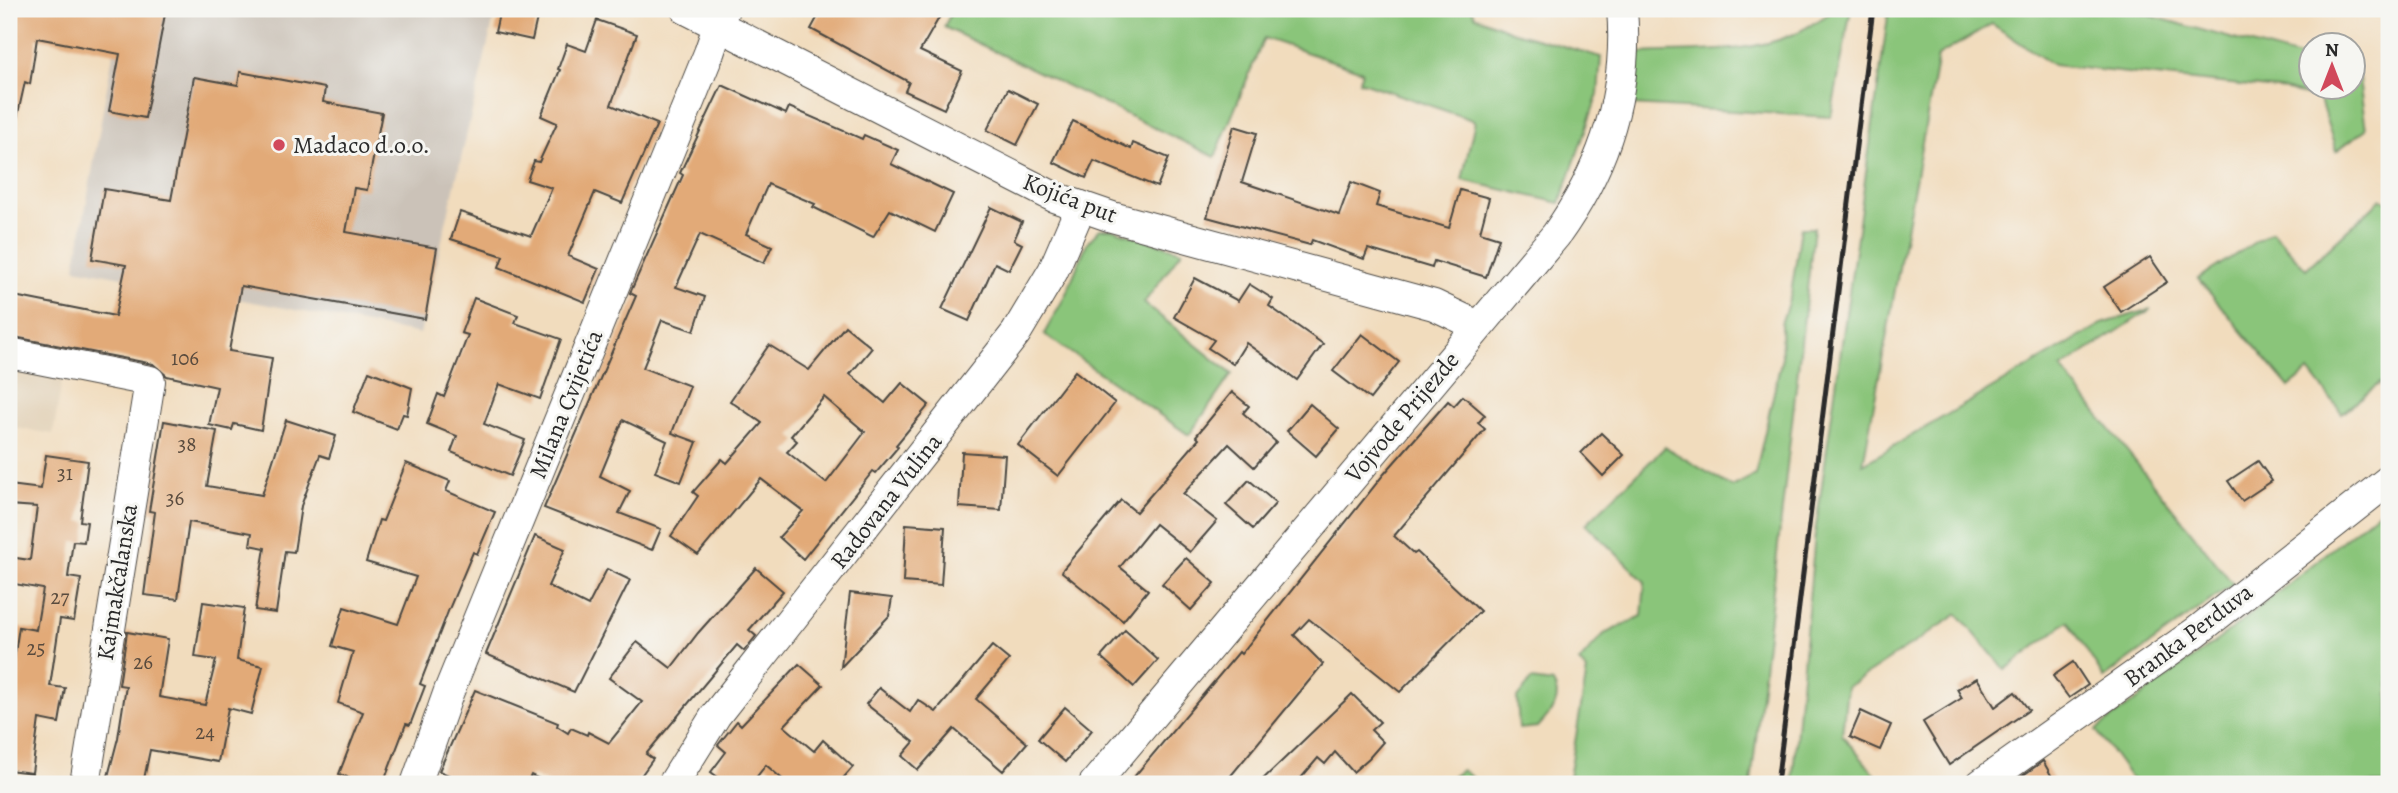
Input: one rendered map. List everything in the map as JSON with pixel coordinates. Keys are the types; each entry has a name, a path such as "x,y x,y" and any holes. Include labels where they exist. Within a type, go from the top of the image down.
{"street":[{"name":"Kojića put","path":"686,9 722,17 1028,184 1081,206 1433,305 1478,326"},
{"name":"Vojvode Prijezde","path":"1094,784 1556,236 1578,204 1596,167 1620,90 1622,9"},
{"name":"Milana Cvijetića","path":"416,784 449,691 722,17"},
{"name":"Radovana Vulina","path":"673,784 716,715 1016,333 1053,271 1081,206"},
{"name":"Kajmakčalanska","path":"9,353 150,381 85,784"},
{"name":"Branka Perduva","path":"1982,784 2196,632 2389,480"}],"shaded area":[{"path":"121,9 496,9 420,334 75,268"},
{"path":"9,365 63,375 53,434 9,427"}],"green space":[{"path":"953,9 1472,9 1475,16 1511,31 1601,57 1598,94 1560,203 1462,180 1475,121 1359,81 1362,71 1264,38 1215,157 944,27"},
{"path":"1837,9 1851,9 1831,117 1632,105 1638,53 1717,50 1776,41 1794,34"},
{"path":"1889,9 2126,9 2296,56 2296,93 2053,65 1992,24 1938,56 1863,464 2102,324 2151,309 2061,368 2233,584 2104,678 2068,621 2005,670 1958,614 1847,687 1842,735 1883,784 1792,784 1815,534"},
{"path":"2321,102 2362,102 2366,129 2336,151"},
{"path":"2381,199 2389,202 2389,394 2380,383 2342,413 2309,371 2289,387 2198,279 2272,231 2306,269"},
{"path":"1801,228 1814,228 1751,784 1568,784 1587,671 1579,662 1604,634 1642,616 1645,582 1586,524 1665,447 1732,487 1755,475 1782,357 1781,324 1791,294"},
{"path":"1100,229 1112,229 1182,251 1144,303 1232,374 1189,435 1044,334 1065,296 1087,243"},
{"path":"2389,503 2389,784 2135,784 2096,730 2235,627"},
{"path":"1531,680 1553,683 1556,701 1551,712 1538,727 1519,729 1517,698"},
{"path":"1462,770 1481,784 1442,784"}],"building":[{"path":"9,9 166,9 145,118 109,111 120,54 37,38 30,84 25,82 17,118 9,117"},
{"path":"500,9 539,9 532,40 495,32"},
{"path":"822,9 944,9 920,51 962,71 944,109 905,91 909,82 811,29"},
{"path":"597,20 637,34 611,105 657,124 622,203 595,192 568,256 599,269 585,302 499,267 503,256 451,239 460,212 531,236 552,188 527,180 534,161 539,162 557,123 541,116 560,70 558,69 567,44 586,51"},
{"path":"240,72 325,88 323,102 382,113 367,190 354,188 346,232 437,248 425,319 241,286 229,351 272,358 261,430 234,424 232,430 209,425 217,387 167,376 153,364 9,336 9,295 115,316 126,265 92,259 104,189 171,200 194,77 238,85"},
{"path":"722,85 786,114 789,107 862,139 864,135 898,150 891,164 953,194 935,232 890,210 873,237 813,207 815,204 768,184 746,234 772,246 764,263 700,234 676,287 705,297 694,331 662,320 643,368 690,386 672,433 697,442 681,482 655,472 667,441 623,420 600,476 630,491 619,513 661,529 652,550 544,508 636,296 630,293 683,175 680,173"},
{"path":"1008,89 1038,104 1017,145 987,130"},
{"path":"1073,121 1131,149 1133,143 1169,158 1157,187 1094,161 1086,178 1053,162"},
{"path":"1234,126 1257,133 1242,182 1339,215 1351,182 1380,193 1376,206 1449,228 1460,190 1489,198 1480,232 1499,238 1486,277 1434,261 1432,268 1368,249 1364,259 1312,240 1310,245 1207,217"},
{"path":"991,207 1022,222 1014,240 1022,244 1009,270 995,263 969,321 942,309"},
{"path":"2150,257 2167,282 2121,312 2104,287"},
{"path":"1195,278 1238,301 1249,284 1273,299 1269,306 1323,344 1297,380 1246,343 1233,364 1208,348 1214,340 1174,317"},
{"path":"474,298 518,315 515,323 561,339 540,399 499,384 484,424 525,440 510,476 451,452 457,436 427,424 438,394 444,397 468,335 461,333"},
{"path":"845,326 872,348 850,374 885,403 902,383 929,405 896,445 898,447 876,473 873,471 803,559 779,537 803,511 761,479 698,555 671,536 698,496 693,492 722,459 727,463 762,423 730,401 769,345 809,370","holes":["824,397 865,432 826,483 787,452 797,441 791,436"]},
{"path":"1362,334 1399,362 1370,399 1333,371"},
{"path":"369,371 412,388 407,415 403,414 397,429 353,412"},
{"path":"1075,371 1115,403 1058,476 1018,445"},
{"path":"1232,392 1249,406 1243,413 1276,442 1254,467 1229,444 1183,494 1217,521 1190,552 1155,524 1120,567 1148,590 1123,621 1062,572 1063,569 1121,500 1136,512 1199,439 1196,436"},
{"path":"1463,396 1485,415 1478,423 1485,429 1394,536 1414,554 1417,552 1480,611 1400,692 1309,619 1294,635 1323,664 1224,784 1128,784 1239,652 1241,654 1384,474 1448,401 1454,406"},
{"path":"1310,404 1339,429 1316,456 1287,431"},
{"path":"286,420 336,436 329,458 320,455 301,506 294,552 285,551 276,613 255,610 265,548 250,545 252,533 189,522 178,599 144,595 155,512 149,511 164,421 217,431 207,486 262,495"},
{"path":"1601,433 1624,455 1603,476 1581,453"},
{"path":"962,452 1005,455 1001,510 959,507"},
{"path":"46,455 88,461 80,521 87,522 84,542 73,541 68,577 81,579 74,621 60,619 50,686 65,688 59,723 39,719 32,773 9,770 9,679 19,627 36,630 43,589 9,583 9,557 30,560 37,507 9,505 9,485 41,489"},
{"path":"2258,461 2272,481 2242,501 2228,481"},
{"path":"406,463 450,481 446,491 495,512 477,554 473,552 449,609 420,684 425,686 410,725 406,724 383,784 365,784 339,774 363,712 338,703 353,652 332,646 344,607 398,624 416,577 366,562 379,520 383,521"},
{"path":"1249,480 1276,503 1253,529 1226,505"},
{"path":"906,524 945,527 941,585 903,582"},
{"path":"535,536 565,549 548,586 588,606 607,569 630,580 574,692 486,654"},
{"path":"1186,558 1215,583 1191,610 1162,584"},
{"path":"756,568 783,591 749,630 756,636 744,651 737,645 646,754 653,759 635,784 550,784 531,775 527,784 469,784 439,771 475,690 558,723 557,726 568,733 571,728 587,735 588,732 609,743 642,702 609,678 637,642 671,668"},
{"path":"850,593 892,598 889,616 841,667"},
{"path":"203,602 244,608 237,660 263,666 251,714 228,708 218,762 150,750 143,784 106,784 118,738 126,686 119,685 127,632 168,639 159,697 205,705 216,660 195,657"},
{"path":"1125,630 1158,660 1134,687 1101,657"},
{"path":"992,646 1009,660 976,699 1027,743 1003,771 954,729 918,770 902,756 914,742 866,704 879,688 910,712 918,700 936,712"},
{"path":"2073,662 2088,685 2069,698 2053,676"},
{"path":"799,664 823,685 784,726 814,751 823,740 853,767 838,784 788,784 766,765 751,784 727,784 711,772 726,752 718,745 737,721 741,725"},
{"path":"1977,678 1995,707 2015,692 2029,710 1949,765 1923,722 1962,698 1957,689"},
{"path":"1352,694 1380,722 1371,730 1383,742 1369,758 1353,772 1335,752 1325,764 1318,758 1296,784 1258,784"},
{"path":"1065,707 1092,730 1065,762 1038,739"},
{"path":"1861,711 1891,725 1880,750 1850,737"},
{"path":"2043,761 2056,784 2011,784"}],"railway":[{"path":"1777,784 1873,9"}],"place":[{"name":"Madaco d.o.o.","path":"279,145"}]}
